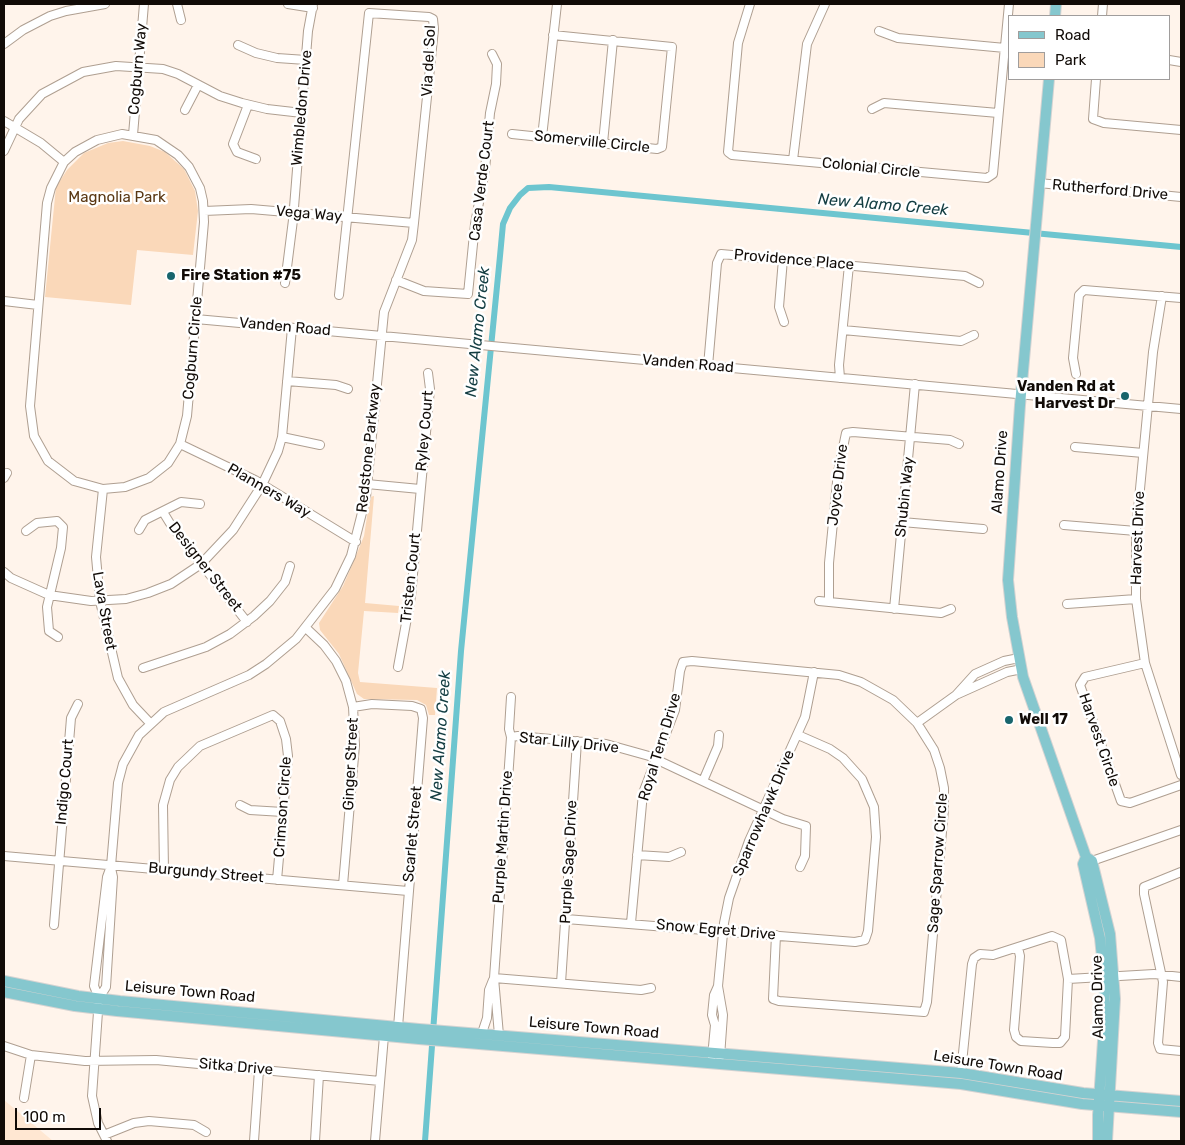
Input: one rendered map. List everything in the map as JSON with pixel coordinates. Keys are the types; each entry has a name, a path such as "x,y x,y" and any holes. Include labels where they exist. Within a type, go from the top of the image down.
{"main road":[{"name":"Alamo Drive","path":"1049,80 1021,393 1008,580 1019,658 1028,695 1107,918 1109,977 1115,1020 1098,1141"},
{"name":"Leisure Town Road","path":"4,981 98,1003 398,1026 419,1034"},
{"name":"Leisure Town Road","path":"4,992 384,1036 419,1034 716,1058 961,1072 1001,1078 1040,1087 1105,1095 1181,1101"},
{"name":"Leisure Town Road","path":"450,1036 499,1035 961,1084 1104,1106 1181,1112"},
{"name":"Alamo Drive","path":"1104,1106 1107,1141"}],"street":[{"path":"4,44 23,30 50,16 75,9 105,4"},
{"name":"Cogburn Way","path":"133,135 144,4"},
{"path":"177,4 181,20"},
{"path":"288,4 313,6"},
{"path":"542,137 557,4"},
{"name":"Colonial Circle","path":"750,4 738,43 728,152 732,155 988,178 993,174 1009,4"},
{"path":"793,160 804,55 811,33 825,4"},
{"name":"Wimbledon Drive","path":"285,283 306,60 313,6"},
{"name":"Via del Sol","path":"349,218 369,13 380,12 433,19 434,29 412,240 384,312 380,336"},
{"path":"879,31 898,38 1005,48"},
{"name":"Somerville Circle","path":"512,134 657,149 662,147 672,47 553,35"},
{"path":"603,143 613,40"},
{"path":"238,45 256,53 277,58 306,60"},
{"name":"Casa Verde Court","path":"396,280 424,292 468,294 475,224 485,170 490,113 496,84 497,64 492,54"},
{"path":"4,151 14,127 27,109 42,94 69,78 99,68 138,66 170,70 220,96 266,110 302,113"},
{"path":"1096,80 1093,119 1104,123 1181,130"},
{"path":"184,110 198,85"},
{"path":"872,108 884,103 998,113"},
{"path":"248,104 233,144 237,152 256,159"},
{"path":"4,121 41,143 64,162"},
{"name":"Cogburn Circle","path":"133,135 156,140 178,155 197,181 204,211 187,416 180,444 168,463 149,478 125,487 103,489 80,484 58,471 44,455 34,436 30,412 47,204 54,179 64,162 76,152 97,140 114,136 133,135"},
{"name":"Rutherford Drive","path":"1039,183 1181,197"},
{"name":"Vega Way","path":"204,211 251,209 414,223"},
{"path":"340,296 349,218"},
{"name":"Providence Place","path":"708,366 720,254 965,276 979,283"},
{"path":"784,259 779,307 784,322"},
{"path":"840,378 849,265"},
{"path":"1076,374 1073,358 1079,295 1084,290 1181,298"},
{"name":"Harvest Drive","path":"1162,296 1148,405 1136,531 1136,599 1145,663 1181,776"},
{"path":"4,302 38,305"},
{"name":"Vanden Road","path":"196,319 1181,409"},
{"path":"4,572 11,578 49,595 74,600 100,601 126,599 148,593 171,584 202,564 233,530 271,468 282,436 292,328"},
{"path":"843,330 961,341 974,335"},
{"name":"Redstone Parkway","path":"98,1003 106,987 113,877 111,866 118,783 123,764 134,742 150,723 179,703 230,685 249,675 281,653 306,628 335,588 356,542 363,514 380,336"},
{"name":"Ryley Court","path":"420,488 430,389 428,374"},
{"path":"287,381 336,385 348,389"},
{"name":"Shubin Way","path":"894,609 916,384"},
{"name":"Joyce Drive","path":"829,602 829,563 843,438 846,433 853,432 911,437"},
{"path":"282,436 320,445"},
{"path":"911,437 950,440 958,444"},
{"name":"Planners Way","path":"180,444 262,485 356,542"},
{"path":"1074,447 1144,453"},
{"path":"367,484 420,488"},
{"name":"Tristen Court","path":"398,667 411,596 420,488"},
{"name":"Lava Street","path":"103,489 96,557 100,601 118,678 133,705 150,723"},
{"path":"139,530 145,520 181,502 200,504"},
{"name":"Designer Street","path":"163,512 171,525 247,622"},
{"path":"26,531 37,523 57,521 63,527 60,553 49,595 46,618 49,631 58,637"},
{"path":"902,522 983,530"},
{"path":"1064,525 1136,531"},
{"path":"143,668 206,647 230,634 247,622 270,601 285,582 290,566"},
{"path":"1067,604 1136,599"},
{"path":"819,601 941,613 951,610"},
{"name":"Ginger Street","path":"306,628 324,645 336,661 346,681 354,707 355,745 343,885"},
{"path":"956,695 975,674 1004,661 1019,658"},
{"name":"Sage Sparrow Circle","path":"683,662 692,661 839,675 879,691 893,700 917,723 934,750 944,788 927,1002 924,1012 788,1002 773,999 776,935"},
{"name":"Royal Tern Drive","path":"631,923 643,793 675,710 683,662"},
{"name":"Harvest Circle","path":"1145,663 1085,677 1080,685 1121,801 1130,803 1181,785"},
{"path":"917,723 956,695 1007,672 1022,669"},
{"name":"Sparrowhawk Drive","path":"716,1058 723,1015 718,986 723,931 729,898 738,869 798,735 810,699 814,672"},
{"name":"Purple Martin Drive","path":"499,1035 494,978 511,737 509,729 511,697"},
{"name":"Indigo Court","path":"54,925 71,718 78,704"},
{"name":"Scarlet Street","path":"354,707 387,704 421,708 423,718 398,1026"},
{"name":"Crimson Circle","path":"164,870 163,805 170,780 178,767 200,746 273,715 280,722 286,739 288,756 277,880"},
{"name":"Snow Egret Drive","path":"566,919 855,942 865,940 868,931 876,837 874,807 862,779 843,758 830,749 798,735"},
{"name":"Star Lilly Drive","path":"511,737 518,736 606,744 655,759 783,819 806,826 804,856 800,867"},
{"path":"703,781 718,746 719,736"},
{"name":"Purple Sage Drive","path":"561,983 577,741"},
{"path":"240,805 250,810 283,812"},
{"path":"1087,861 1181,830"},
{"path":"637,854 669,857 681,852"},
{"name":"Burgundy Street","path":"4,856 408,891"},
{"name":"Redstone Parkway","path":"98,1003 94,985 107,877 111,866"},
{"path":"1181,872 1144,887 1162,974 1158,1043 1160,1049 1181,1052"},
{"path":"961,1072 974,958 980,954 994,955 1052,936 1058,938 1065,950 1068,979 1065,1037 1060,1043 1020,1041 1014,1030 1020,956 1018,948"},
{"path":"1068,979 1162,974 1181,977"},
{"path":"494,978 641,990 651,988"},
{"name":"Purple Martin Drive","path":"482,1034 487,1018 489,990 494,978"},
{"path":"98,1003 92,1096 98,1123 106,1138 116,1128 150,1121 194,1125 206,1132"},
{"path":"375,1141 384,1036"},
{"name":"Sitka Drive","path":"4,1046 31,1055 93,1061 156,1060 380,1080"},
{"path":"24,1098 31,1055"},
{"path":"254,1141 259,1070"},
{"path":"315,1141 319,1075"}],"shaded area":[{"path":"4,1100 53,1141 4,1141"}],"green space":[{"name":"Magnolia Park","path":"123,141 150,146 165,152 184,169 195,191 198,211 193,255 137,250 131,305 45,297 56,187 67,170 84,153 108,143"},
{"path":"374,496 365,603 399,606 398,613 364,611 358,673 360,682 437,688 435,715 429,715 426,705 417,700 364,699 357,694 339,654 320,630 319,623 343,586 364,536 370,497"}],"waterway":[{"name":"New Alamo Creek","path":"425,1141 461,651 503,224 510,208 520,195 528,188 549,187 1181,247"}],"place":[{"name":"Fire Station #75","path":"171,276"},
{"name":"Vanden Rd at Harvest Dr","path":"1125,396"},
{"name":"Well 17","path":"1009,720"}]}
